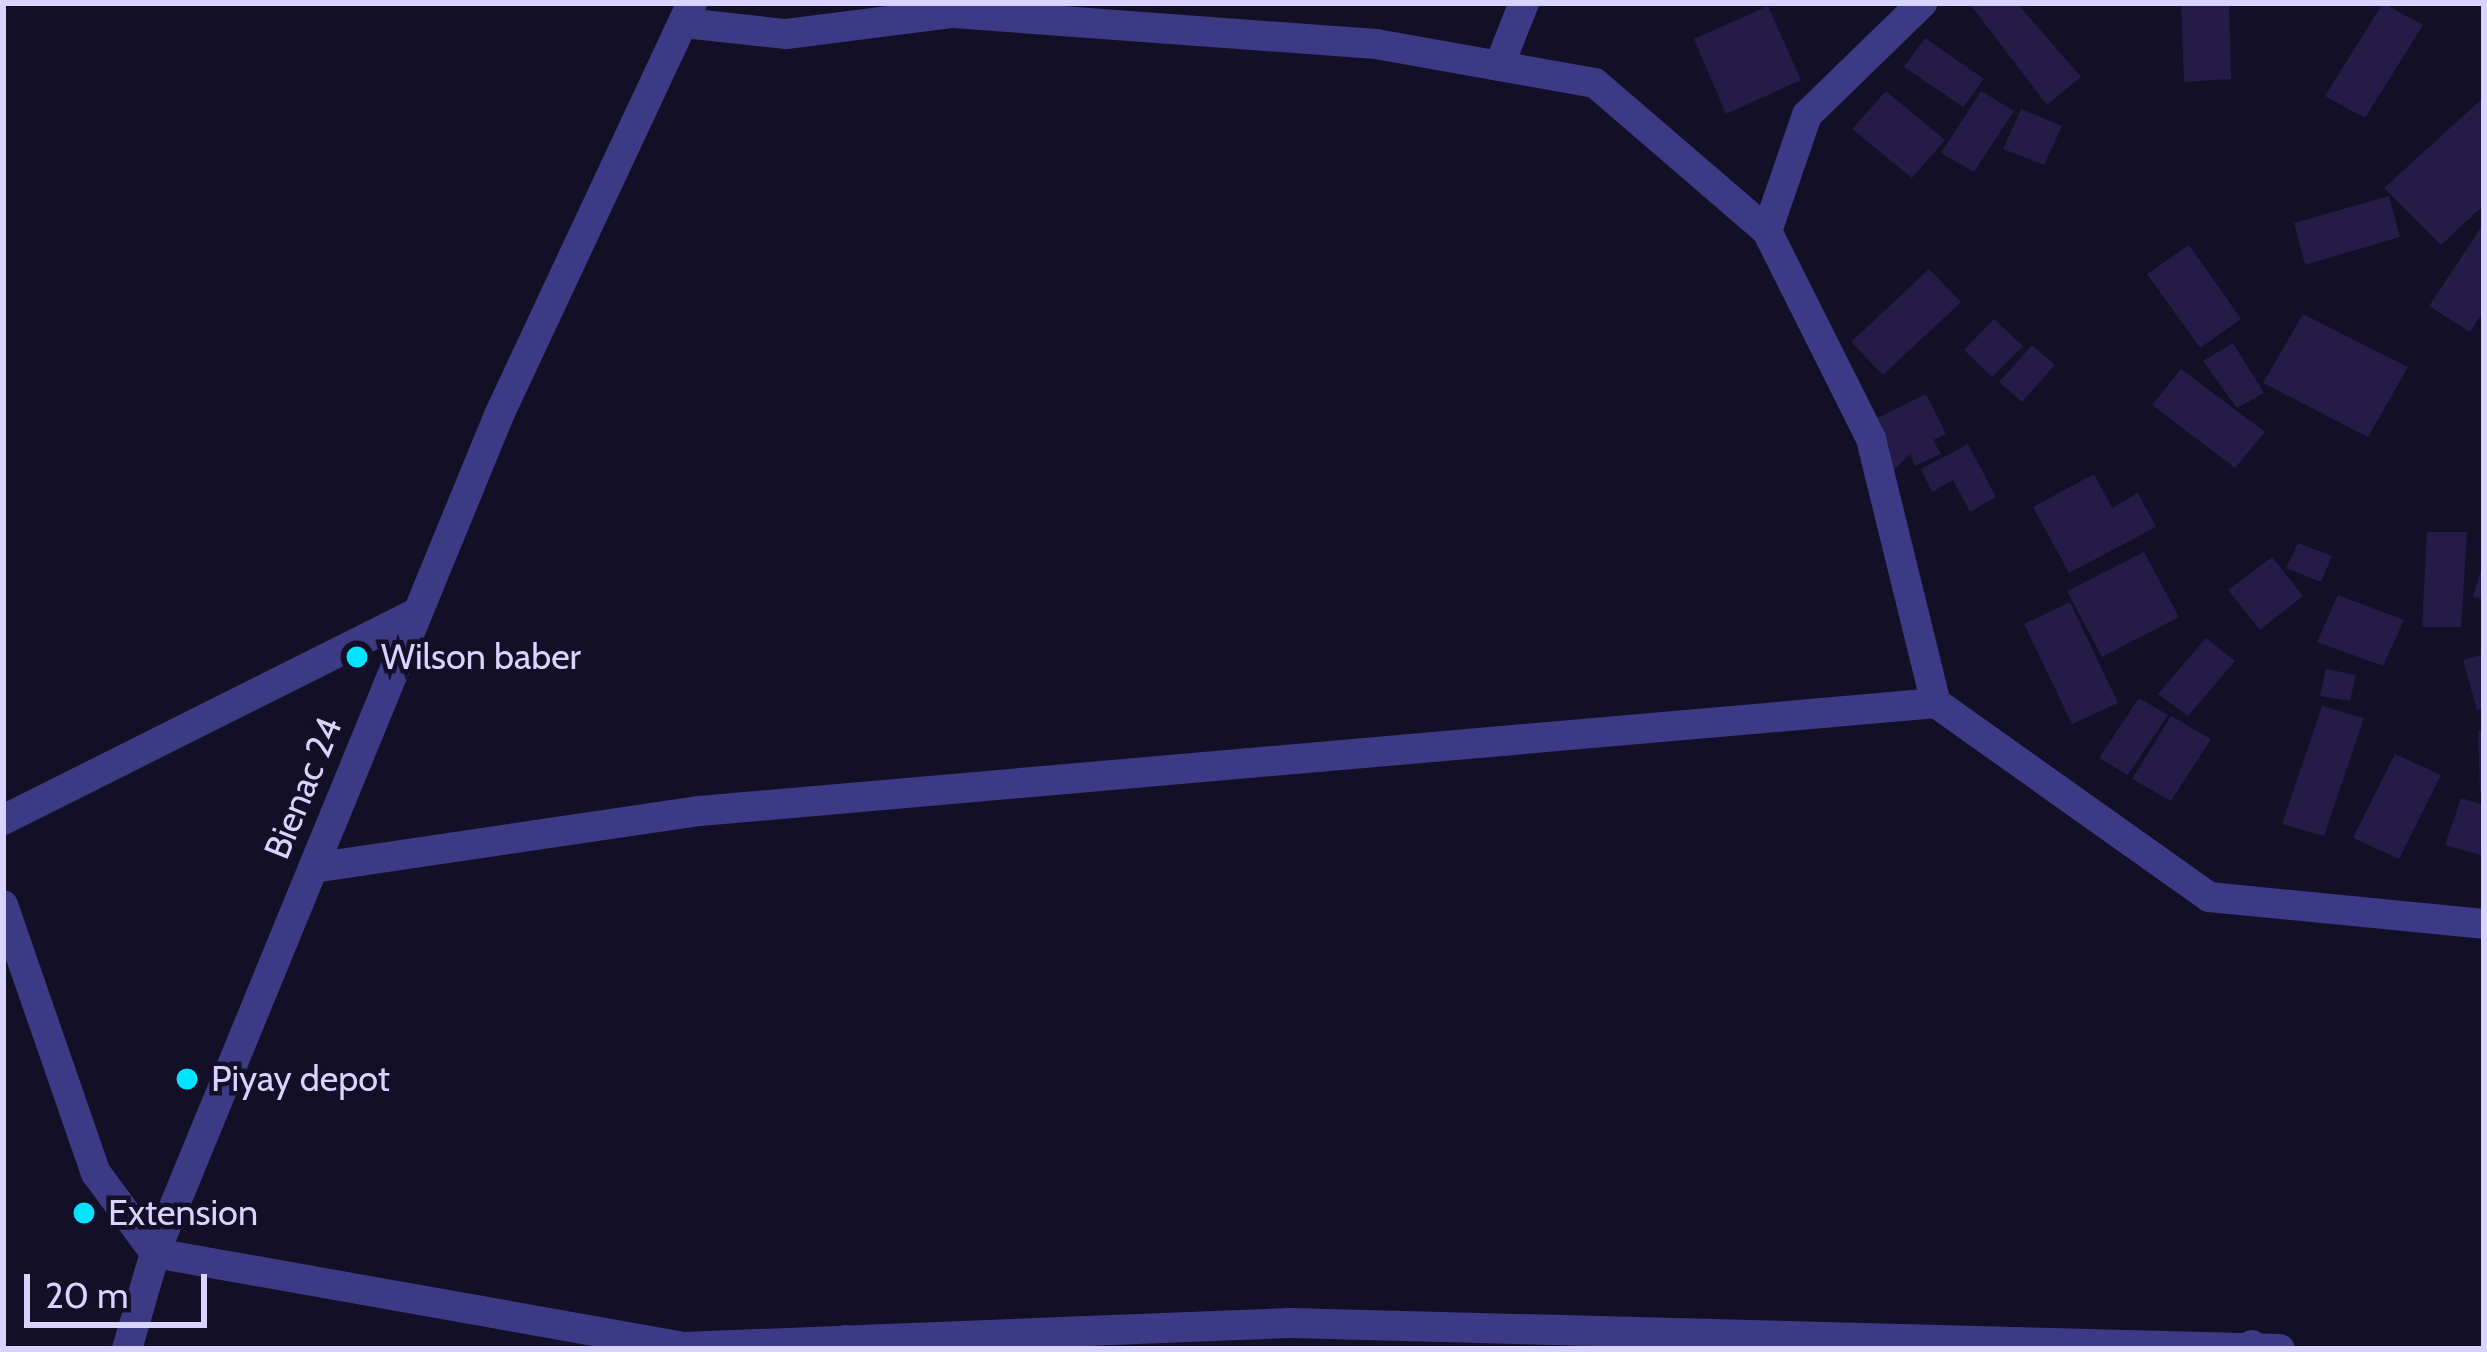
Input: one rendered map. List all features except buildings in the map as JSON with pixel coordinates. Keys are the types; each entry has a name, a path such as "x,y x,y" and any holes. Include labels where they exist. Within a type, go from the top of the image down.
{"street":[{"path":"1499,66 1524,3"},
{"path":"1767,231 1807,116 1922,3"},
{"path":"688,13 786,34 953,13 1376,44 1595,82 1767,231 1871,439 1936,704"},
{"name":"Bienac 24","path":"127,1349 155,1253 417,613 688,13"},
{"path":"3,820 417,613"},
{"path":"313,868 700,811 1936,704 2209,897 2484,924"},
{"path":"3,905 96,1173 155,1253 684,1347 849,1345 1290,1323 2262,1348"}],"place":[{"name":"Wilson baber","path":"357,657"},
{"name":"Piyay depot","path":"187,1079"},
{"name":"Extension","path":"84,1213"}]}
